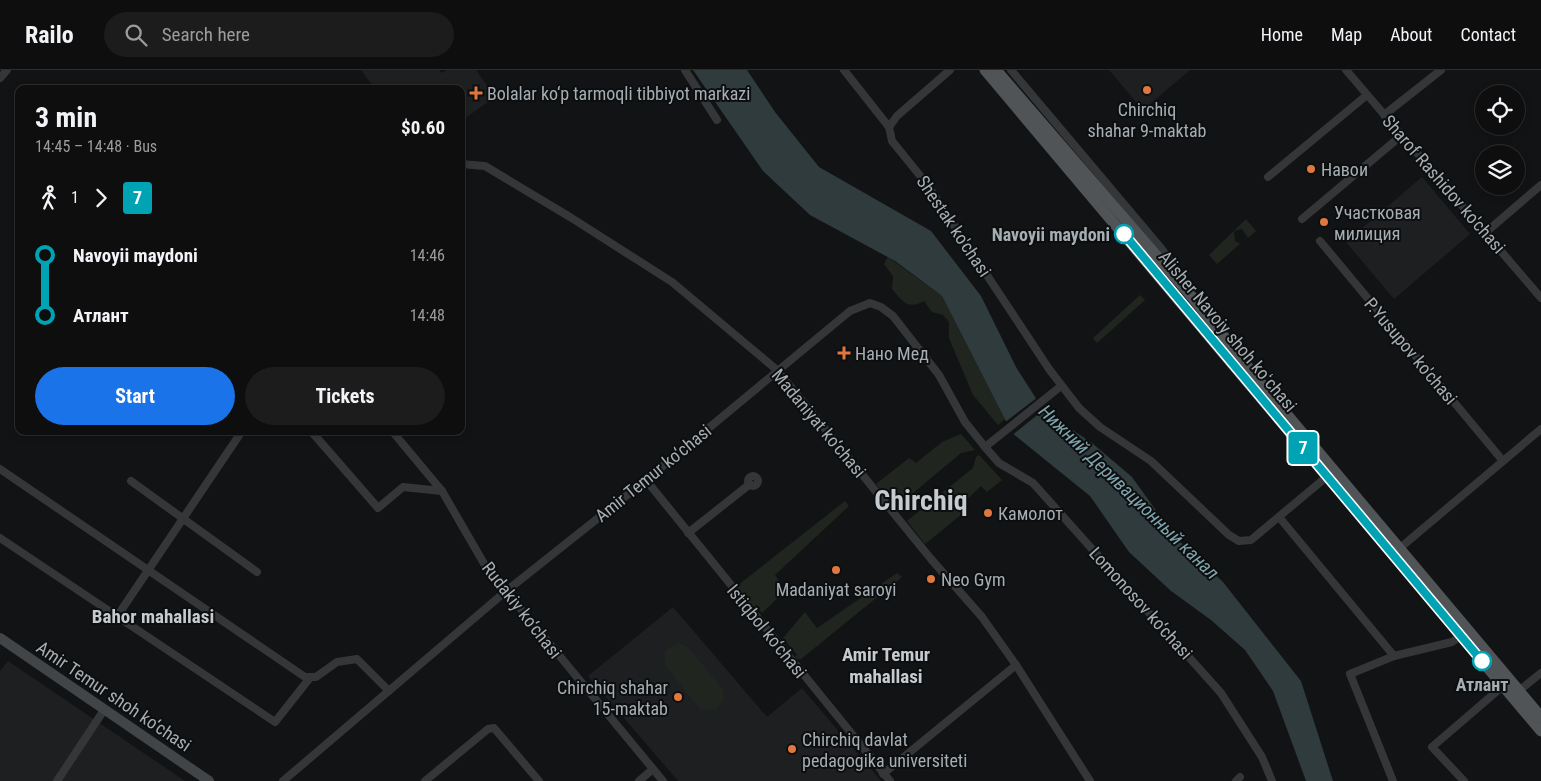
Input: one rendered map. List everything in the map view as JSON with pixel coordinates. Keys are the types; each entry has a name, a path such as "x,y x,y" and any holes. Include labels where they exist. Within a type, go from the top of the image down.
{"main road":[{"name":"Alisher Navoiy shoh koʻchasi","path":"985,70 1332,473 1400,548 1515,693 1541,730"},
{"name":"Alisher Navoiy shoh koʻchasi","path":"996,70 1193,298 1461,636 1503,686 1515,693 1541,717"},
{"name":"Amir Temur shoh ko‘chasi","path":"0,638 209,781"}],"street":[{"path":"0,78 7,70"},
{"path":"685,70 717,120"},
{"name":"Shestak ko'chasi","path":"844,70 889,127 892,141 926,183 958,228 1061,386 1079,408 1100,427 1151,461 1220,527 1239,541 1251,540 1332,473"},
{"path":"889,127 897,116 950,70"},
{"name":"Alisher Navoiy shoh koʻchasi","path":"1011,70 1161,248 1181,274 1193,298"},
{"name":"Sharof Rashidov ko'chasi","path":"1346,70 1541,298"},
{"path":"1384,115 1441,70"},
{"path":"1268,177 1367,95"},
{"path":"1302,219 1402,135"},
{"name":"Madaniyat ko‘chasi","path":"465,164 477,164 492,170 672,282 777,370 930,559 982,617 1016,665 1090,781"},
{"path":"1485,233 1541,185"},
{"name":"P.Yusupov ko'chasi","path":"1320,241 1503,461"},
{"name":"Amir Temur ko‘chasi","path":"283,781 505,592 646,480 850,310 870,303 875,304 893,316 939,375 965,422 985,447"},
{"path":"985,447 1061,386"},
{"path":"1400,548 1541,429"},
{"path":"116,618 239,435"},
{"path":"318,435 378,508 403,487 442,490"},
{"name":"Rudakiy ko‘chasi","path":"395,435 442,490 486,568 662,781"},
{"name":"Lomonosov ko‘chasi","path":"985,447 998,463 1033,484 1221,693 1262,757 1272,781"},
{"path":"0,469 309,678 316,678 336,662 357,659 389,691"},
{"name":"Istiqbol ko‘chasi","path":"646,480 890,781"},
{"path":"131,481 257,572"},
{"path":"688,533 750,484"},
{"path":"1279,517 1394,656"},
{"path":"0,538 116,618 275,722 309,678"},
{"path":"1393,781 1350,674 1394,656 1452,642 1461,636"},
{"path":"883,774 1016,665"},
{"path":"1515,693 1541,673"},
{"path":"1464,781 1432,747 1503,686"},
{"path":"57,781 104,710"},
{"path":"425,781 488,729 494,728 539,781"},
{"path":"638,781 653,769"}],"shaded area":[{"name":"Bolalar ko‘p tarmoqli tibbiyot markazi","path":"361,70 439,70 442,73 446,70 476,70 495,97 465,118 465,85 372,85"},
{"name":"Chirchiq shahar 9-maktab","path":"1109,70 1190,70 1143,110"},
{"path":"1422,177 1470,234 1394,299 1346,242"},
{"path":"1246,219 1256,231 1248,238 1242,229 1234,231 1235,241 1240,244 1217,264 1209,255"},
{"path":"888,257 942,296 1005,419 998,425 973,395 949,338 949,322 943,315 932,312 924,301 910,305 899,298 892,289 893,276 884,264"},
{"path":"1140,295 1145,300 1097,343 1093,338"},
{"path":"961,434 975,450 961,453 895,508 876,484 909,458 916,463 942,442"},
{"path":"979,455 1002,480 987,492 981,486 963,503 967,510 925,544 907,521 973,468 976,457"},
{"path":"845,501 849,506 775,575 785,591 762,613 757,607 754,608 737,590 737,586"},
{"path":"897,573 902,577 801,659 793,659 797,655 783,638 805,612 817,628"},
{"name":"Chirchiq shahar 15-maktab","path":"673,607 767,717 802,688 881,781 678,781 588,676"},
{"path":"678,643 688,647 724,691 723,701 716,709 701,710 665,665 665,651"},
{"path":"8,661 185,781 0,781 0,671"}],"water":[{"name":"Нижний Деривационный канал","path":"693,70 747,70 775,112 819,167 931,231 981,296 1016,367 1044,411 1092,443 1132,477 1175,537 1223,582 1301,681 1333,781 1306,781 1273,691 1245,650 1211,620 1171,591 1129,552 1090,496 1012,433 942,296 895,261 810,215 763,171"}],"pier":[{"path":"1038,397 1046,408 1011,436 1004,423"}],"bus line":[{"name":"7","path":"1124,234 1482,661"}],"place":[{"name":"Chirchiq shahar 9-maktab","path":"1147,90"},
{"name":"Bolalar ko‘p tarmoqli tibbiyot markazi","path":"476,93"},
{"name":"Навои","path":"1311,169"},
{"name":"Участковая милиция","path":"1324,222"},
{"name":"Navoyii maydoni","path":"1124,234"},
{"name":"Нано Мед","path":"844,353"},
{"name":"Камолот","path":"988,513"},
{"name":"Madaniyat saroyi","path":"836,570"},
{"name":"Neo Gym","path":"931,579"},
{"name":"Атлант","path":"1482,661"},
{"name":"Chirchiq shahar 15-maktab","path":"678,697"},
{"name":"Chirchiq davlat pedagogika universiteti","path":"792,749"}],"district":[{"name":"Chirchiq","path":"921,500"},
{"name":"Bahor mahallasi","path":"153,616"},
{"name":"Amir Temur mahallasi","path":"886,665"}]}
